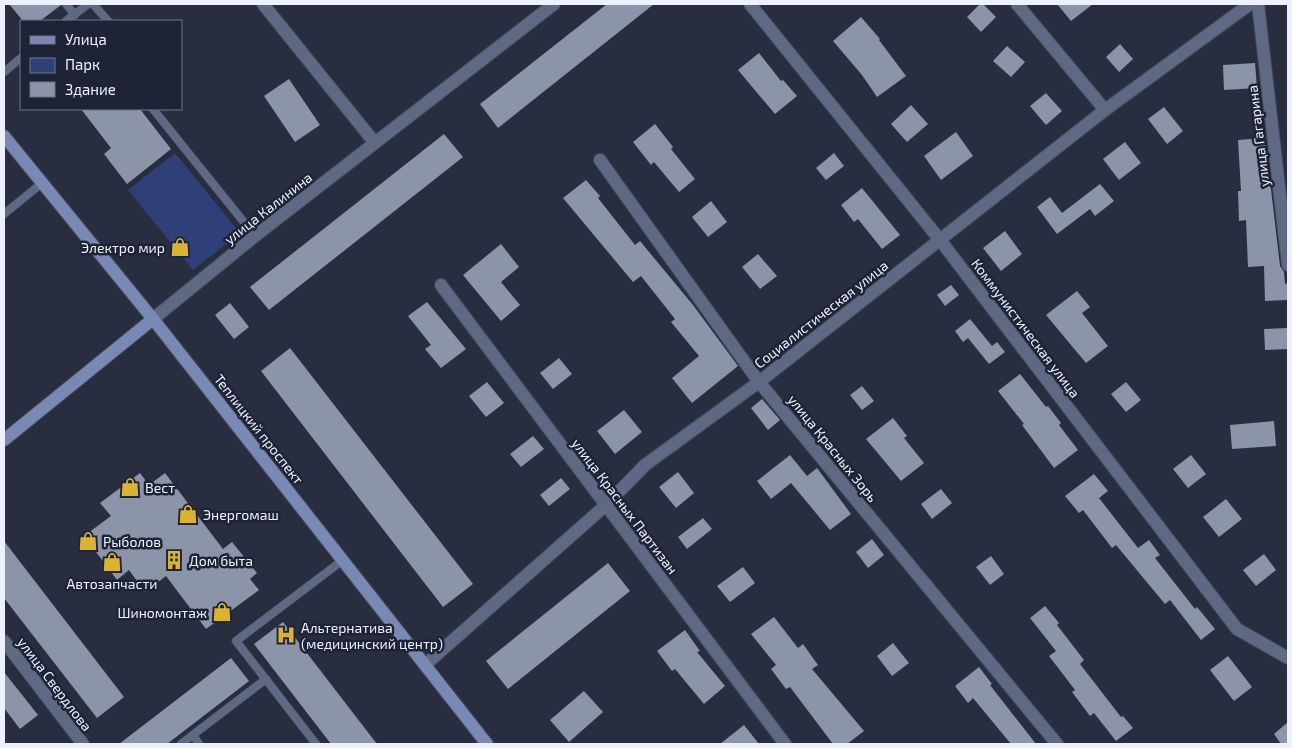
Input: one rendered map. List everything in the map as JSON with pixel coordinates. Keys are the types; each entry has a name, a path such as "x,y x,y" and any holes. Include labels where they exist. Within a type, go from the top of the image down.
{"main road":[{"name":"Теплицкий проспект","path":"4,136 153,319 486,744"},
{"name":"улица Калинина","path":"4,440 153,319"}],"street":[{"path":"263,4 375,143"},
{"name":"улица Калинина","path":"153,319 255,236 554,4"},
{"name":"Коммунистическая улица","path":"750,4 940,240 1237,629 1288,658"},
{"path":"1017,4 1104,110"},
{"name":"Социалистическая улица","path":"425,665 606,505 645,465 759,382 1104,110 1250,4"},
{"name":"улица Гагарина","path":"1258,4 1288,265"},
{"name":"улица Красных Зорь","path":"600,160 759,382 1056,744"},
{"name":"улица Красных Партизан","path":"441,285 785,744"},
{"name":"улица Свердлова","path":"4,641 83,744"}],"lane":[{"path":"66,4 75,15"},
{"path":"68,20 88,4"},
{"path":"93,4 107,20"},
{"path":"4,72 20,59"},
{"path":"154,110 255,236"},
{"path":"4,214 42,183"},
{"path":"316,744 236,641 343,560"},
{"path":"181,744 266,679"},
{"path":"193,735 199,744"}],"green space":[{"path":"175,153 240,233 193,270 128,190"}],"building":[{"path":"9,4 61,5 41,20 22,20"},
{"path":"607,4 654,4 498,128 480,104"},
{"path":"980,4 983,4 996,17 981,32 967,17"},
{"path":"1057,4 1093,4 1071,21"},
{"path":"861,17 880,39 906,76 877,97 862,75 833,41"},
{"path":"1120,44 1133,59 1119,72 1106,57"},
{"path":"1007,46 1025,62 1011,77 993,61"},
{"path":"759,53 781,81 783,80 797,96 775,114 738,70"},
{"path":"1255,63 1257,88 1224,90 1223,65"},
{"path":"289,79 320,125 295,142 264,96"},
{"path":"1046,93 1062,111 1046,125 1030,106"},
{"path":"911,105 928,124 907,142 891,124"},
{"path":"1164,107 1183,131 1167,144 1148,119"},
{"path":"82,110 141,110 171,149 127,184 104,154 111,148"},
{"path":"655,124 673,147 671,149 695,179 679,192 654,162 651,165 633,142"},
{"path":"956,132 973,156 941,180 924,156"},
{"path":"444,134 463,157 269,310 250,287"},
{"path":"1265,138 1280,266 1284,272 1285,284 1288,283 1288,300 1265,301 1264,266 1248,267 1246,220 1239,221 1238,191 1241,191 1238,140"},
{"path":"1125,142 1141,163 1119,180 1103,159"},
{"path":"834,153 844,166 826,180 816,168"},
{"path":"586,180 600,196 598,198 635,245 640,241 693,305 738,366 692,403 672,378 699,356 671,322 675,319 641,276 633,282 563,198"},
{"path":"1100,184 1114,201 1095,216 1090,209 1057,234 1037,207 1050,197 1062,213"},
{"path":"862,188 900,235 882,249 858,219 854,222 841,205"},
{"path":"711,201 727,222 708,237 692,217"},
{"path":"1005,231 1022,254 1001,271 983,248"},
{"path":"501,244 519,267 501,282 520,305 501,321 463,275"},
{"path":"758,254 777,276 760,289 742,267"},
{"path":"951,285 959,295 945,306 937,295"},
{"path":"1077,291 1090,307 1082,313 1108,346 1086,363 1046,315"},
{"path":"427,302 466,349 441,368 425,349 431,345 408,316"},
{"path":"230,303 249,327 234,339 215,315"},
{"path":"970,319 992,346 997,342 1005,352 989,364 968,338 963,342 955,331"},
{"path":"1288,328 1288,349 1265,350 1264,329"},
{"path":"290,348 473,584 443,607 261,371"},
{"path":"559,358 572,374 553,389 540,373"},
{"path":"1020,374 1061,423 1059,425 1078,450 1054,468 1022,425 1024,424 998,391"},
{"path":"487,382 504,403 486,417 469,396"},
{"path":"1126,382 1141,400 1126,412 1111,394"},
{"path":"862,386 874,401 862,410 850,395"},
{"path":"762,399 780,420 768,430 751,408"},
{"path":"624,410 642,432 615,454 597,431"},
{"path":"893,418 907,436 904,438 924,463 901,481 866,439"},
{"path":"1274,421 1276,446 1232,449 1230,425"},
{"path":"533,436 544,449 521,467 510,454"},
{"path":"790,455 807,476 817,468 851,514 830,530 791,483 771,499 757,481"},
{"path":"1191,455 1206,474 1188,488 1173,469"},
{"path":"678,472 694,493 676,508 659,487"},
{"name":"Дом быта","path":"140,473 149,485 165,473 223,549 232,542 257,573 250,579 259,590 206,629 166,576 145,592 129,570 117,580 84,536 111,516 100,503"},
{"path":"1094,474 1108,491 1099,498 1138,548 1149,540 1160,555 1155,558 1195,609 1197,607 1215,629 1201,640 1170,600 1165,604 1116,545 1112,548 1083,510 1079,513 1065,496"},
{"path":"561,478 570,489 549,506 540,495"},
{"path":"941,489 952,503 932,519 921,504"},
{"path":"1226,499 1242,519 1219,537 1203,517"},
{"path":"703,518 712,529 687,549 678,537"},
{"path":"872,539 884,555 868,568 856,552"},
{"path":"4,541 124,697 97,718 4,598"},
{"path":"1264,554 1276,570 1256,586 1243,570"},
{"path":"991,556 1004,574 990,585 976,567"},
{"path":"608,563 630,591 508,689 486,661"},
{"path":"743,567 755,583 730,602 717,586"},
{"path":"1045,606 1084,660 1080,664 1121,717 1123,716 1133,728 1116,741 1094,713 1090,716 1072,692 1075,690 1049,656 1056,651 1030,618"},
{"path":"774,617 798,648 803,644 818,665 812,669 864,731 847,744 833,744 790,687 786,689 771,669 776,665 751,634"},
{"path":"283,622 377,744 331,744 254,644"},
{"path":"685,630 700,651 697,652 725,686 704,704 675,669 672,671 657,651"},
{"path":"893,643 909,663 892,676 877,656"},
{"path":"1228,656 1252,687 1234,701 1210,670"},
{"path":"231,658 249,681 167,744 119,744"},
{"path":"979,667 992,684 990,685 1036,744 1011,744 973,698 968,703 955,686"},
{"path":"4,672 38,715 20,729 4,708"},
{"path":"584,691 603,712 569,742 550,720"},
{"path":"1288,722 1288,744 1281,744 1274,734"},
{"path":"744,725 759,744 720,744"}],"place":[{"name":"Электро мир","path":"180,247"},
{"name":"Вест","path":"130,487"},
{"name":"Энергомаш","path":"188,514"},
{"name":"Рыболов","path":"88,541"},
{"name":"Дом быта","path":"174,560"},
{"name":"Автозапчасти","path":"112,562"},
{"name":"Шиномонтаж","path":"222,612"},
{"name":"Альтернатива (медицинский центр)","path":"286,635"}]}
